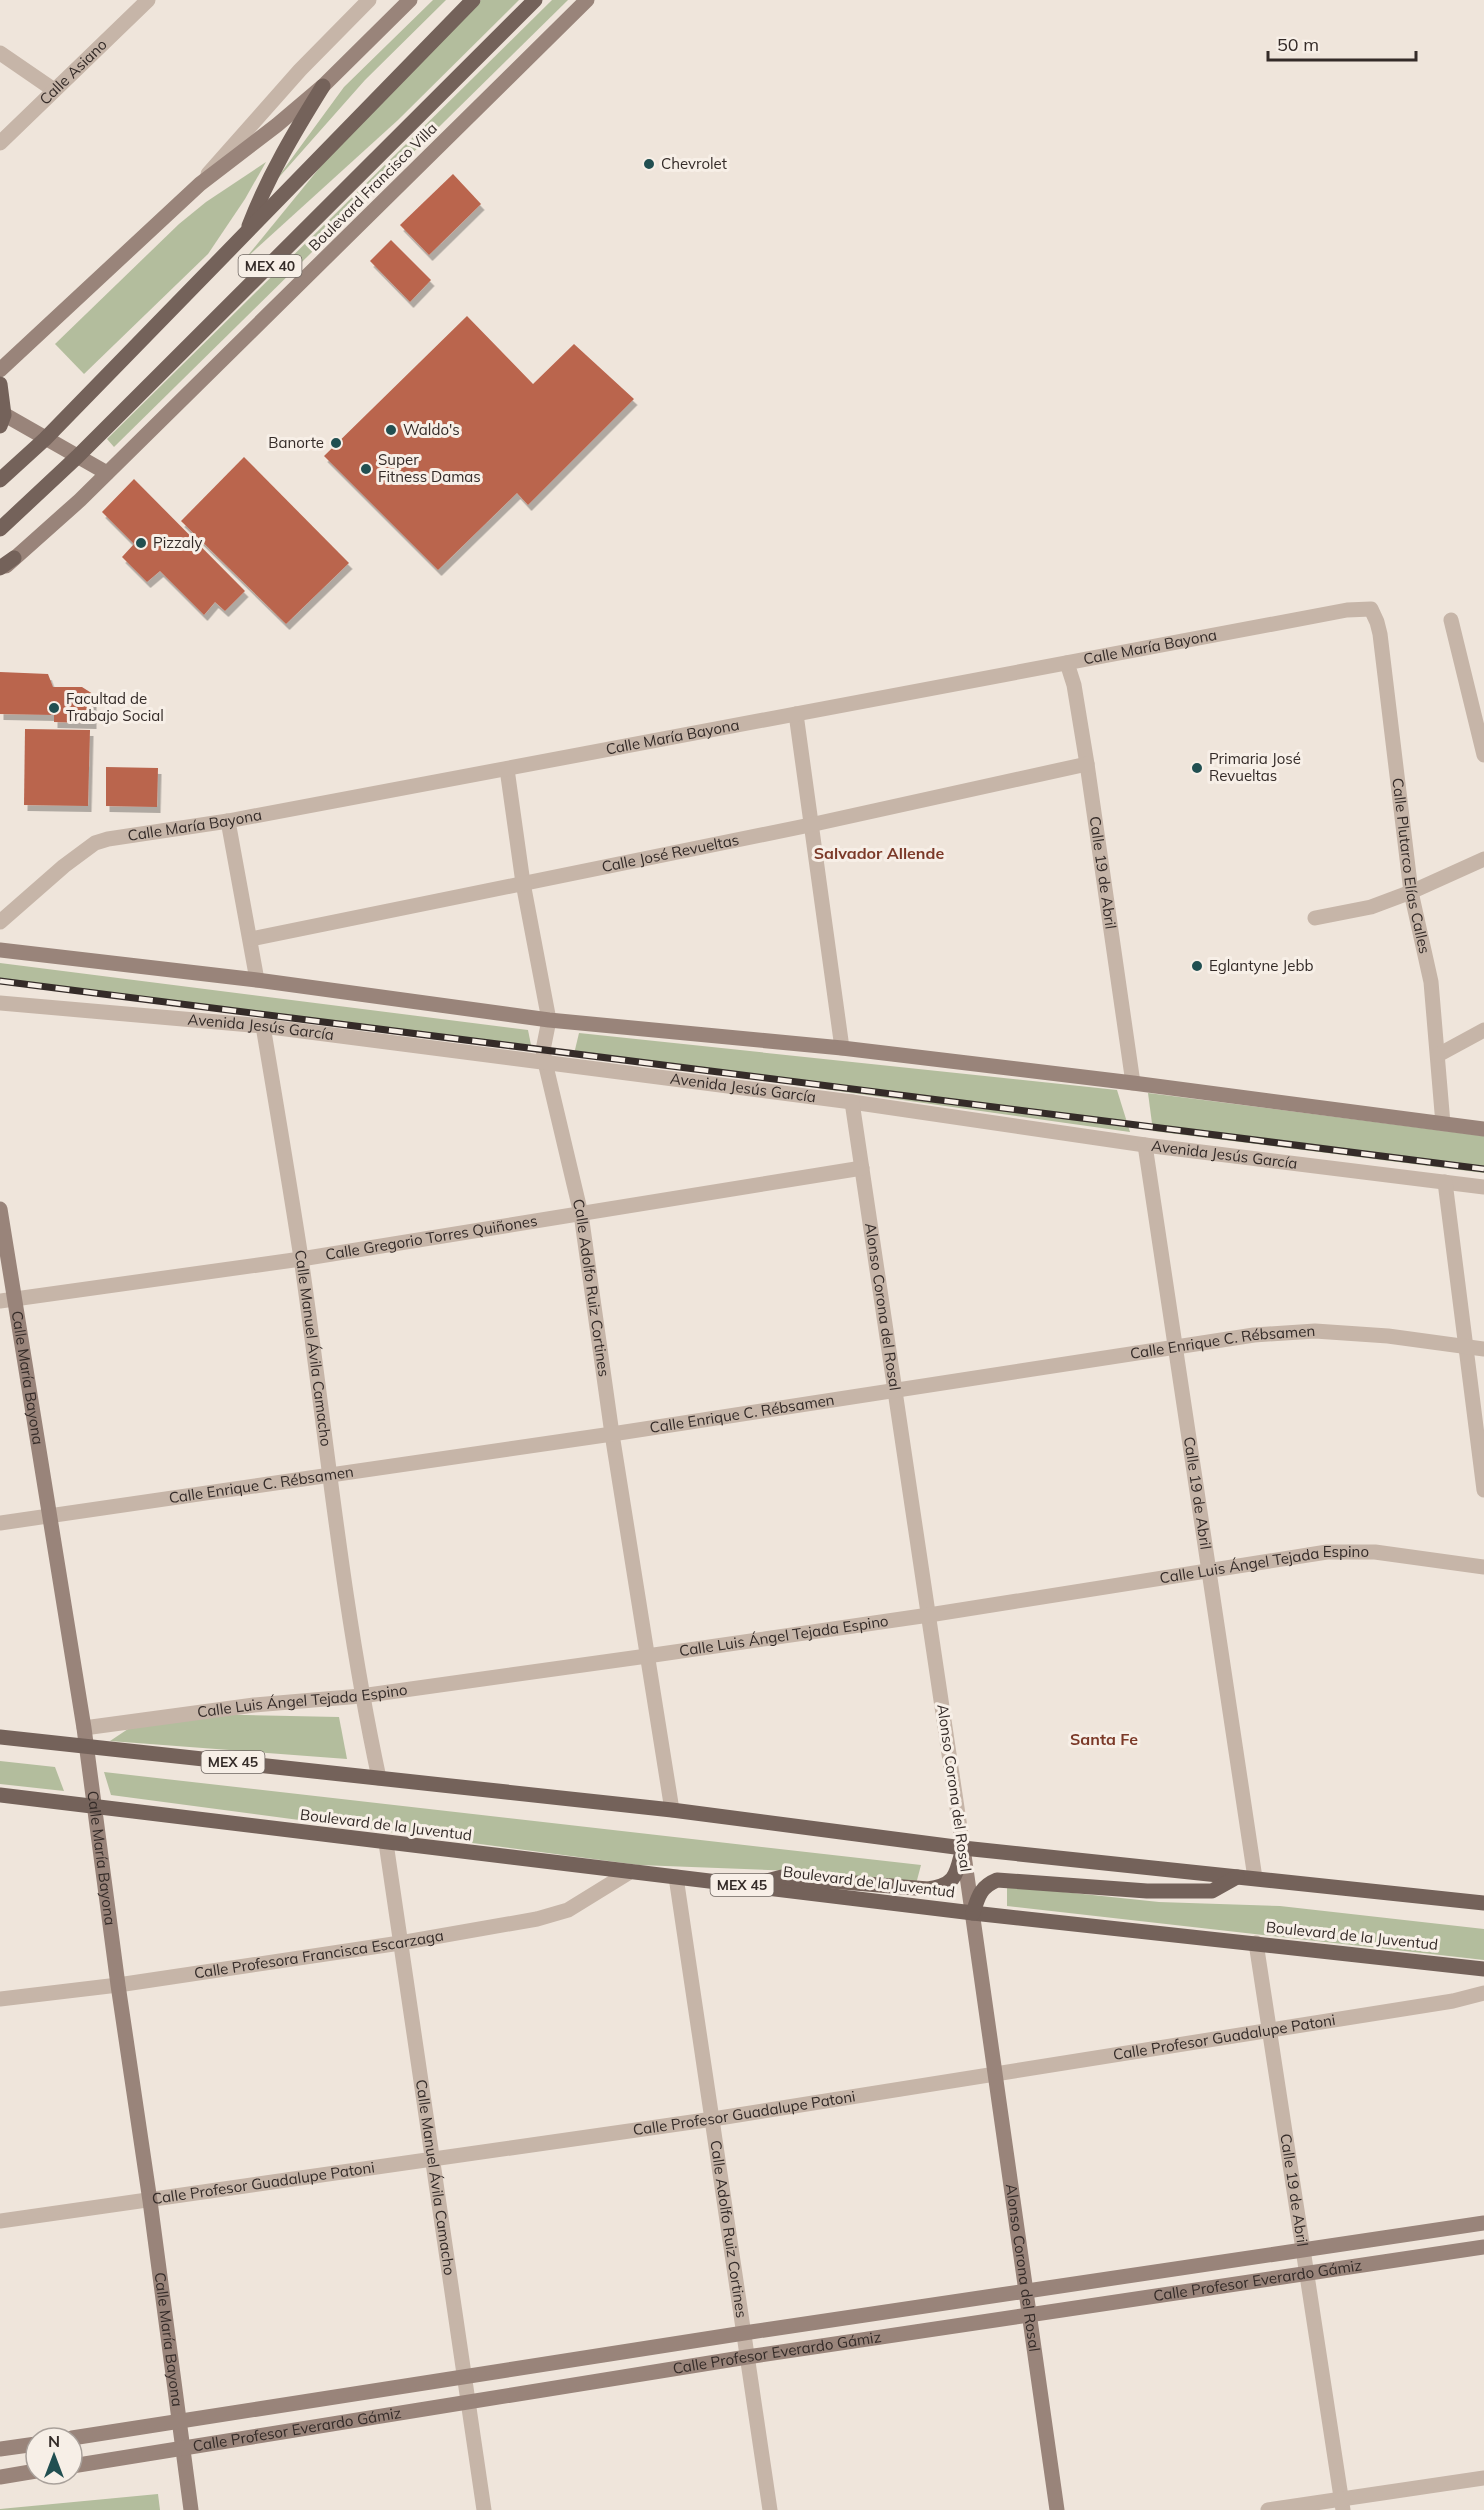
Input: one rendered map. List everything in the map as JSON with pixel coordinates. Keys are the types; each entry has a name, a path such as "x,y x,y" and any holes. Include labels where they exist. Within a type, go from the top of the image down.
{"main road":[{"name":"MEX 40","path":"0,480 45,439 473,0"},
{"name":"Boulevard Francisco Villa","path":"0,529 77,457 536,0"},
{"path":"246,233 260,196 279,159 323,86"},
{"path":"0,384 1,418"},
{"path":"0,570 14,558"},
{"name":"MEX 45","path":"0,1737 672,1810 963,1848 1484,1903"},
{"name":"Boulevard de la Juventud","path":"0,1795 973,1913 1484,1969"},
{"path":"747,1886 782,1877 928,1889 945,1887 955,1876 963,1848"},
{"path":"973,1913 979,1893 985,1885 997,1880 1147,1891 1212,1891 1238,1877"}],"street":[{"name":"Calle Asiano","path":"0,143 148,0"},
{"path":"200,184 300,70 369,0"},
{"path":"0,370 200,184 277,125 323,86 410,0"},
{"name":"Boulevard Francisco Villa","path":"14,558 67,512 587,0"},
{"path":"0,53 54,90"},
{"path":"1,418 107,473"},
{"name":"Calle María Bayona","path":"0,922 71,861 95,843 108,839 228,821 1347,610 1371,609"},
{"name":"Calle Plutarco Elías Calles","path":"1371,609 1380,634 1411,892 1431,982 1443,1124"},
{"path":"1451,620 1484,755"},
{"name":"Calle 19 de Abril","path":"1067,663 1074,685 1087,764 1133,1083"},
{"path":"796,714 842,1048"},
{"name":"Calle José Revueltas","path":"251,939 810,825 1087,764"},
{"name":"Calle Adolfo Ruiz Cortines","path":"507,769 523,883 549,1020 543,1050 581,1214 612,1434 672,1810"},
{"path":"228,821 257,980"},
{"path":"1315,918 1371,907 1411,892 1484,859"},
{"path":"0,950 257,980 549,1020 842,1048 1484,1129"},
{"name":"Avenida Jesús García","path":"0,1003 263,1026 852,1102 1145,1145 1484,1187"},
{"name":"Calle Manuel Ávila Camacho","path":"263,1026 301,1259 328,1475 362,1696 379,1778"},
{"path":"1438,1055 1484,1030"},
{"name":"Alonso Corona del Rosal","path":"852,1102 973,1913 1057,2510"},
{"name":"Calle 19 de Abril","path":"1145,1145 1255,1878"},
{"name":"Calle Gregorio Torres Quiñones","path":"7,1299 301,1259 862,1168"},
{"path":"1445,1182 1484,1490"},
{"name":"Calle María Bayona","path":"0,1209 7,1299 50,1516 84,1728 191,2510"},
{"name":"Calle Enrique C. Rébsamen","path":"0,1523 612,1434 1254,1335 1315,1331 1388,1336 1484,1349"},
{"name":"Calle Luis Ángel Tejada Espino","path":"84,1728 242,1707 362,1696 647,1656 928,1615 1208,1569 1328,1552 1375,1552 1484,1567"},
{"name":"Calle Manuel Ávila Camacho","path":"386,1843 484,2510"},
{"name":"Calle Profesora Francisca Escarzaga","path":"0,2000 400,1943 537,1919 568,1910 628,1872"},
{"name":"Calle Adolfo Ruiz Cortines","path":"676,1877 770,2510"},
{"name":"Calle 19 de Abril","path":"1256,1943 1342,2505"},
{"name":"Calle Profesor Guadalupe Patoni","path":"0,2221 712,2119 1454,2001 1484,1993"},
{"name":"Calle Profesor Everardo Gámiz","path":"84,2436 744,2333 1484,2223"},
{"name":"Calle Profesor Everardo Gámiz","path":"84,2464 468,2400 1484,2247"},
{"path":"0,2449 24,2446"},
{"path":"0,2477 24,2473"},
{"path":"1268,2510 1342,2505 1484,2478"}],"green space":[{"path":"433,0 446,0 365,80 273,184 344,87"},
{"path":"481,0 519,0 398,120 245,259 352,128"},
{"path":"552,0 568,0 114,447 107,439"},
{"path":"266,162 245,199 208,254 84,374 55,344 179,224 206,202"},
{"path":"0,963 528,1030 532,1050 0,984"},
{"path":"579,1033 1117,1090 1130,1132 574,1054"},
{"path":"1148,1093 1484,1136 1484,1173 1153,1131"},
{"path":"202,1714 339,1717 347,1759 110,1741 131,1727"},
{"path":"0,1761 55,1767 64,1791 0,1784"},
{"path":"104,1772 921,1865 916,1884 793,1871 639,1865 111,1795"},
{"path":"1007,1886 1159,1902 1280,1906 1484,1929 1484,1960 1007,1906"},
{"path":"158,2494 160,2510 0,2510 0,2509"}],"building":[{"path":"453,174 481,204 429,255 400,225"},
{"path":"391,240 431,280 410,302 370,261"},
{"path":"467,316 533,384 574,344 634,399 528,505 517,493 438,570 324,456"},
{"path":"244,457 349,563 286,624 181,521"},
{"path":"134,479 245,591 225,611 215,602 204,615 160,571 147,582 122,557 134,544 102,512"},
{"path":"0,672 48,674 53,687 82,687 93,694 93,723 54,722 54,715 0,714"},
{"path":"25,729 90,730 88,806 24,805"},
{"path":"106,767 158,768 157,807 106,806"}],"railway":[{"path":"0,981 1484,1169"}],"place":[{"name":"Chevrolet","path":"649,164"},
{"name":"Waldo's","path":"391,430"},
{"name":"Banorte","path":"336,443"},
{"name":"Super Fitness Damas","path":"366,469"},
{"name":"Pizzaly","path":"141,543"},
{"name":"Facultad de Trabajo Social","path":"54,708"},
{"name":"Primaria José Revueltas","path":"1197,768"},
{"name":"Eglantyne Jebb","path":"1197,966"}],"district":[{"name":"Salvador Allende","path":"879,853"},
{"name":"Santa Fe","path":"1104,1739"}]}
